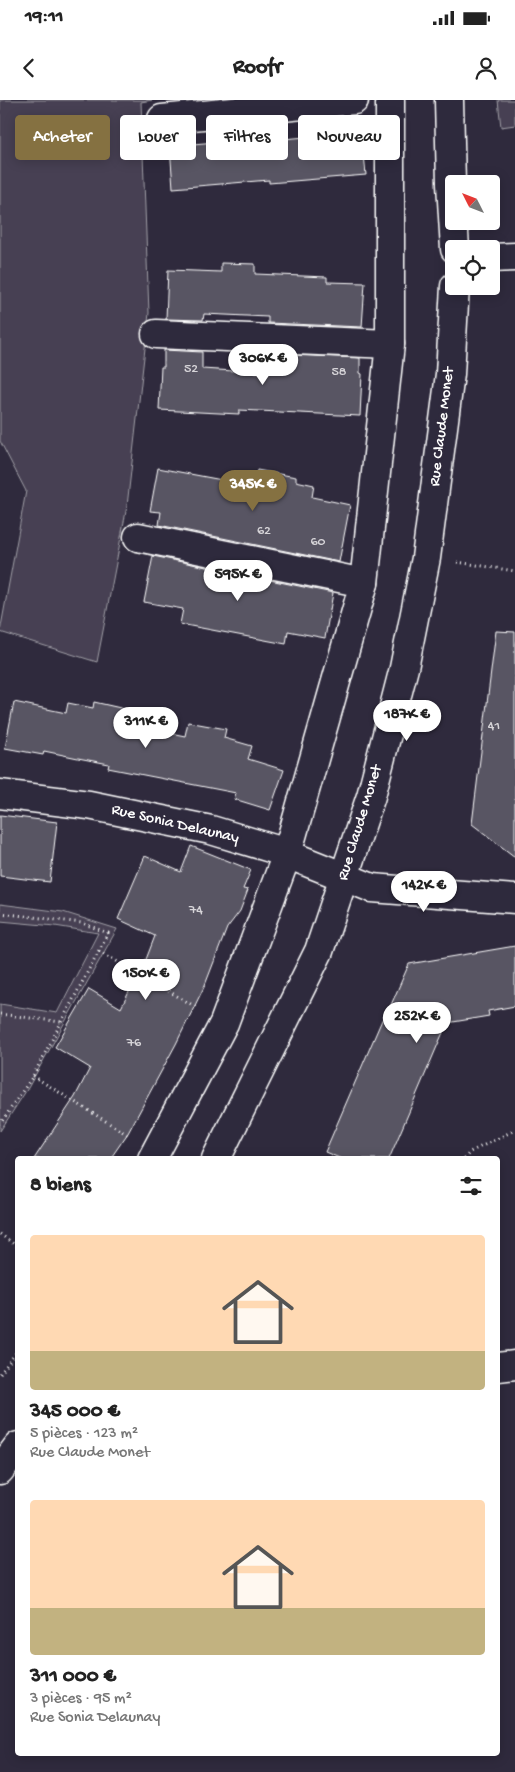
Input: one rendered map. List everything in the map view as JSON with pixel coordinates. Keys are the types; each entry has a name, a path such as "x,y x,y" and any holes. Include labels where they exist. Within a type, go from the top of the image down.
{"street":[{"path":"194,115 354,100"},
{"path":"154,1156 224,1023 287,854 364,583 390,344 390,100"},
{"path":"449,100 451,184 455,240"},
{"path":"500,258 515,257"},
{"name":"Rue Claude Monet","path":"217,1156 319,951 374,787 404,668 426,558 450,374 454,295"},
{"path":"156,334 390,344"},
{"path":"138,537 364,583"},
{"name":"Rue Sonia Delaunay","path":"0,794 89,806 211,830 287,854 372,888 515,898"},
{"path":"500,1367 515,1365"},
{"path":"0,1470 15,1450"}],"path":[{"path":"426,558 515,571"},
{"path":"0,913 82,923 108,933 33,1076 0,1124"},
{"path":"99,952 224,1023"},
{"path":"0,1014 61,1022"},
{"path":"33,1076 154,1156"},
{"path":"467,1156 470,1152 515,1130"},
{"path":"0,1234 15,1245"},
{"path":"0,1374 15,1354"}],"shaded area":[{"path":"0,100 152,100 141,102 141,115 120,115 120,160 143,160 149,313 127,506 97,662 0,632 26,491 0,441"},
{"path":"498,100 515,100 515,125 501,127"},
{"path":"0,904 63,912 117,929 28,1088 0,1131 0,1004 57,1013 98,933 55,926 0,921"}],"building":[{"path":"298,138 298,160 365,160 366,175 269,183 269,180 173,188 171,160 196,160 196,144 206,143 206,160 288,160 288,139"},
{"path":"221,263 255,264 255,274 327,277 327,282 365,283 362,327 268,323 268,317 204,314 203,320 166,319 168,270 221,272"},
{"path":"164,350 202,352 202,369 265,373 266,354 360,358 360,373 362,374 360,416 239,410 239,414 159,410 161,367 164,367"},
{"path":"158,468 254,486 257,470 296,477 296,481 314,485 312,497 350,505 339,562 159,525 161,512 150,511"},
{"path":"153,556 333,593 325,638 288,631 286,644 180,624 183,609 144,602"},
{"path":"496,631 515,632 515,857 472,824"},
{"path":"14,702 66,713 68,703 93,708 94,702 125,709 122,723 185,736 188,722 226,729 224,738 252,746 248,759 284,770 270,810 234,799 236,793 108,768 109,764 44,751 43,755 5,748"},
{"path":"0,815 57,822 50,882 0,876"},
{"path":"191,846 251,870 243,889 248,890 240,911 227,928 205,985 176,1044 128,1133 112,1156 36,1156 75,1097 90,1068 55,1047 89,989 121,1008 132,986 135,988 155,936 118,919 145,856 181,872"},
{"path":"515,946 515,1006 488,1011 489,1016 447,1023 390,1156 335,1156 325,1152 385,1013 387,1014 409,964"}]}
